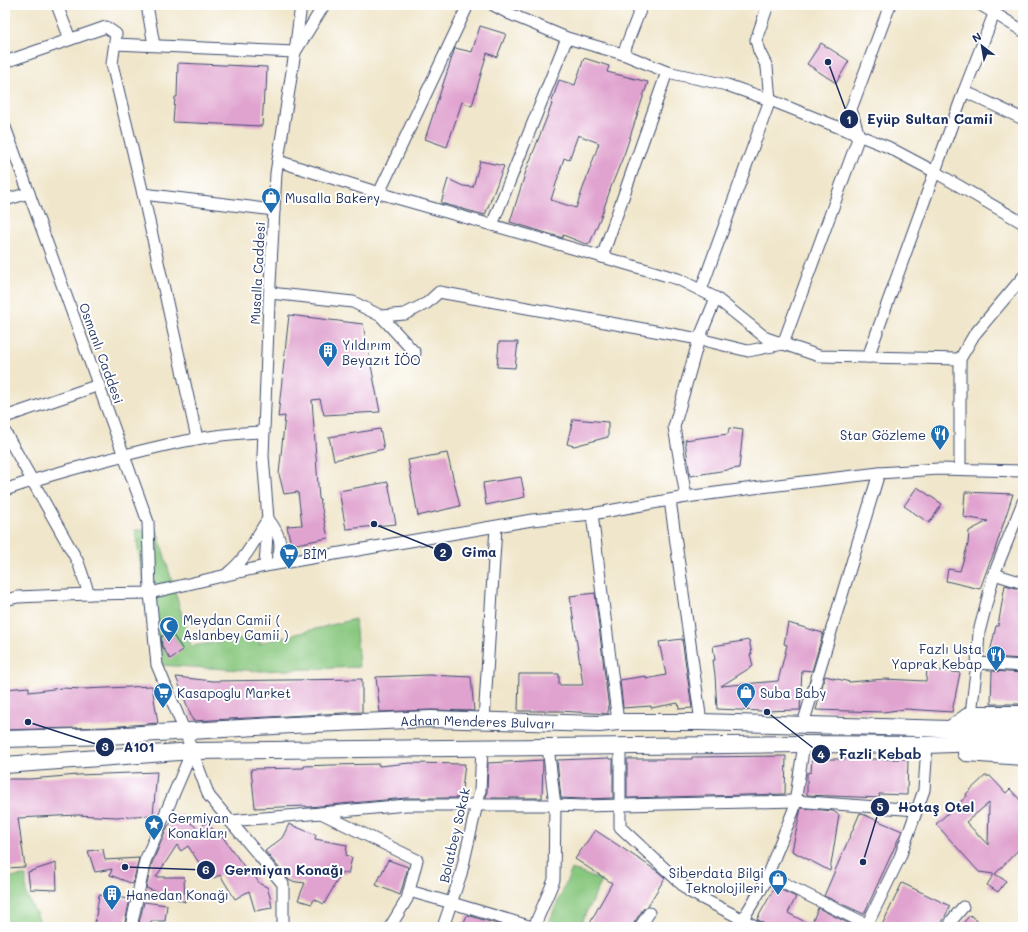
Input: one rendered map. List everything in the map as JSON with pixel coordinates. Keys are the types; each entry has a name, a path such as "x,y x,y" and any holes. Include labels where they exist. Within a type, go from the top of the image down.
{"main road":[{"path":"950,729 971,714 1023,714"},
{"name":"Adnan Menderes Bulvarı","path":"5,739 108,736 292,725 431,719 599,724 618,722 702,722 950,729 1023,729"},
{"path":"927,745 1023,743"},
{"name":"Adnan Menderes Bulvarı","path":"5,765 192,752 804,744 927,745"},
{"path":"927,745 956,752 1023,757"}],"street":[{"path":"57,5 70,39"},
{"path":"147,5 154,45"},
{"name":"Musalla Caddesi","path":"270,565 263,456 276,173 301,5"},
{"path":"115,44 295,52 324,5"},
{"path":"379,193 468,5"},
{"path":"493,5 510,14 567,38 623,54 668,72 727,85 770,100 888,147 935,172 1023,224"},
{"path":"623,54 642,5"},
{"path":"701,290 770,100 766,67 756,40 768,5"},
{"path":"783,344 859,136 850,109 890,5"},
{"path":"981,5 1023,31"},
{"path":"868,357 964,91 994,14"},
{"path":"5,62 106,27 116,34 112,64 143,194 197,438"},
{"path":"492,225 567,38"},
{"path":"602,257 668,72"},
{"path":"964,91 1023,119"},
{"name":"Osmanlı Caddesi","path":"5,127 148,522 150,593 157,665 185,732 209,796 283,884 284,927"},
{"path":"278,161 379,193 678,279 716,298 766,338 820,356 960,359"},
{"path":"5,200 29,193"},
{"path":"143,194 274,210"},
{"path":"960,469 960,359 974,335 1023,277"},
{"path":"381,316 405,314 427,302 439,292 699,339 748,351 783,344"},
{"path":"270,293 353,302 381,316 415,353"},
{"path":"686,498 674,427 699,339 716,298"},
{"path":"5,417 98,385"},
{"path":"5,432 78,562 89,594"},
{"path":"5,490 32,480 124,455 197,438 250,432 264,432"},
{"path":"5,600 18,597 150,593 270,565 532,520 592,514 670,500 761,487 938,469 1023,471"},
{"path":"803,724 879,474"},
{"path":"670,500 702,722"},
{"path":"971,714 980,632 994,574 1023,502"},
{"path":"592,514 618,722"},
{"path":"225,575 247,554 268,519"},
{"path":"484,721 496,526"},
{"path":"994,574 1023,583"},
{"path":"977,663 1023,666"},
{"path":"740,924 763,886 794,809 804,744"},
{"path":"767,875 867,926 900,857 924,790 927,745"},
{"path":"620,746 620,827 690,892 740,924 756,927"},
{"path":"409,891 452,902 533,927 554,880 555,804 548,747"},
{"name":"Bolatbey Sokak","path":"443,927 461,874 480,791 482,748"},
{"path":"131,927 145,861 192,752"},
{"path":"230,821 406,805 555,804 583,806 795,801 917,810"},
{"path":"321,812 417,860 407,899 390,927"},
{"path":"949,927 952,920 963,907"},
{"path":"640,927 649,913"}],"green space":[{"path":"135,530 157,530 191,646 259,636 260,645 260,643 355,619 359,667 260,671 157,665"},
{"path":"572,869 602,881 579,927 547,927"},
{"path":"26,876 26,894 43,927 5,927 5,877"}],"building":[{"path":"480,26 506,34 497,57 487,53 472,106 462,102 447,147 425,139 455,48 472,52"},
{"path":"821,43 849,61 836,83 807,64"},
{"path":"584,58 609,66 607,72 648,82 625,152 602,214 590,243 586,244 563,235 563,238 510,222 526,171 552,104 559,80 575,85","holes":["578,135 599,143 576,208 551,200 564,158 569,160"]},
{"path":"178,63 267,67 262,126 173,122 175,97 177,97"},
{"path":"480,161 504,166 485,215 441,203 448,179 463,186 473,187"},
{"name":"Yıldırım Beyazıt İÖO","path":"289,315 363,324 380,412 324,415 320,399 312,400 319,499 328,538 291,545 287,526 302,525 298,492 284,494 279,474 285,416 278,417"},
{"path":"499,342 518,342 515,368 497,367"},
{"path":"573,419 608,422 608,437 574,446 567,444"},
{"path":"729,428 743,430 739,468 690,476 685,440 728,434"},
{"path":"380,429 384,449 334,460 329,437"},
{"path":"447,453 460,506 418,516 408,460"},
{"path":"521,477 525,497 486,505 483,483"},
{"path":"388,482 396,524 346,529 339,491"},
{"path":"917,487 942,504 929,523 904,506"},
{"path":"965,492 1013,494 994,553 980,589 946,581 948,569 960,571 968,544 969,531 988,521 963,517"},
{"path":"1005,585 1023,590 1023,659 989,657 996,626 998,626"},
{"path":"595,593 609,710 608,714 560,711 518,711 519,674 559,674 559,685 583,685 570,596"},
{"path":"788,623 823,633 812,671 802,670 800,710 761,711 717,709 713,646 749,640 752,654 750,654 753,666 721,686 778,681 787,645 784,644"},
{"name":"Meydan Camii ( Aslanbey Camii )","path":"170,631 183,650 170,659 162,646 161,637"},
{"path":"682,639 692,708 679,709 678,703 651,708 651,706 623,708 620,680 646,676 646,679 666,675 659,642"},
{"path":"927,669 960,673 952,712 905,709 883,712 816,710 825,676 850,682 884,679 926,681"},
{"path":"992,671 1023,673 1023,704 991,704"},
{"path":"429,675 471,677 474,711 431,710 380,712 376,677"},
{"path":"176,677 213,681 362,679 362,712 193,721"},
{"path":"152,686 158,723 108,727 5,730 5,689 29,687 29,692 61,688 84,689"},
{"path":"786,756 785,794 627,798 627,759 692,759 692,757"},
{"path":"613,759 613,798 561,798 557,760"},
{"path":"812,759 908,759 907,795 879,794 880,798 807,795 807,773 811,772"},
{"path":"543,760 542,798 486,798 488,763"},
{"path":"410,763 465,764 461,798 406,798 309,807 255,808 251,769 304,768 304,766 330,765 379,764 379,766"},
{"path":"157,772 153,815 116,817 77,815 18,818 25,867 5,868 5,779"},
{"path":"985,776 990,776 1006,793 1010,789 1023,803 1023,845 995,874 1006,881 998,892 987,885 994,874 979,872 936,824 967,796 966,794","holes":["989,803 988,845 966,822"]},
{"path":"801,808 833,811 839,815 830,871 792,851"},
{"path":"860,813 902,831 864,914 824,896"},
{"path":"180,814 198,829 207,822 216,834 219,832 248,872 250,870 260,884 267,887 272,908 255,911 249,891 235,899 220,875 212,879 208,870 205,872 188,846 181,851 177,845 156,877 184,877 185,902 146,888 152,863 168,826"},
{"path":"289,824 316,835 315,839 347,845 346,855 352,858 348,874 342,872 324,904 314,899 312,904 298,900 305,883 290,881 265,851 282,838"},
{"path":"595,830 657,871 665,878 647,907 643,909 633,927 588,927 612,883 575,859"},
{"path":"103,849 105,860 139,858 133,884 110,875 112,869 95,872 88,851"},
{"path":"388,860 408,867 400,895 376,885"},
{"path":"56,863 57,890 30,889 28,872"},
{"path":"902,883 950,906 940,927 881,927"},
{"path":"775,887 796,897 788,913 811,925 818,908 856,927 765,927 763,923 757,919"},
{"name":"Hanedan Konağı","path":"99,895 130,899 124,927 99,927 100,924 95,923"},
{"path":"144,902 167,905 165,921 151,921 151,927 138,927"},
{"path":"467,915 507,927 462,927"},
{"path":"970,915 985,927 960,927"}],"place":[{"name":"Eyüp Sultan Camii","path":"828,62"},
{"name":"Musalla Bakery","path":"271,214"},
{"name":"Yıldırım Beyazıt İÖO","path":"328,368"},
{"name":"Star Gözleme","path":"940,451"},
{"name":"Gima","path":"374,524"},
{"name":"BİM","path":"289,570"},
{"name":"Meydan Camii ( Aslanbey Camii )","path":"169,643"},
{"name":"Fazlı Usta Yaprak Kebap","path":"996,672"},
{"name":"Kasapoglu Market","path":"163,709"},
{"name":"Suba Baby","path":"746,709"},
{"name":"Fazli Kebab","path":"767,712"},
{"name":"A101","path":"28,722"},
{"name":"Germiyan Konakları","path":"154,841"},
{"name":"Hotaş Otel","path":"863,862"},
{"name":"Germiyan Konağı","path":"125,867"},
{"name":"Siberdata Bilgi Teknolojileri","path":"778,896"},
{"name":"Hanedan Konağı","path":"112,911"}]}
